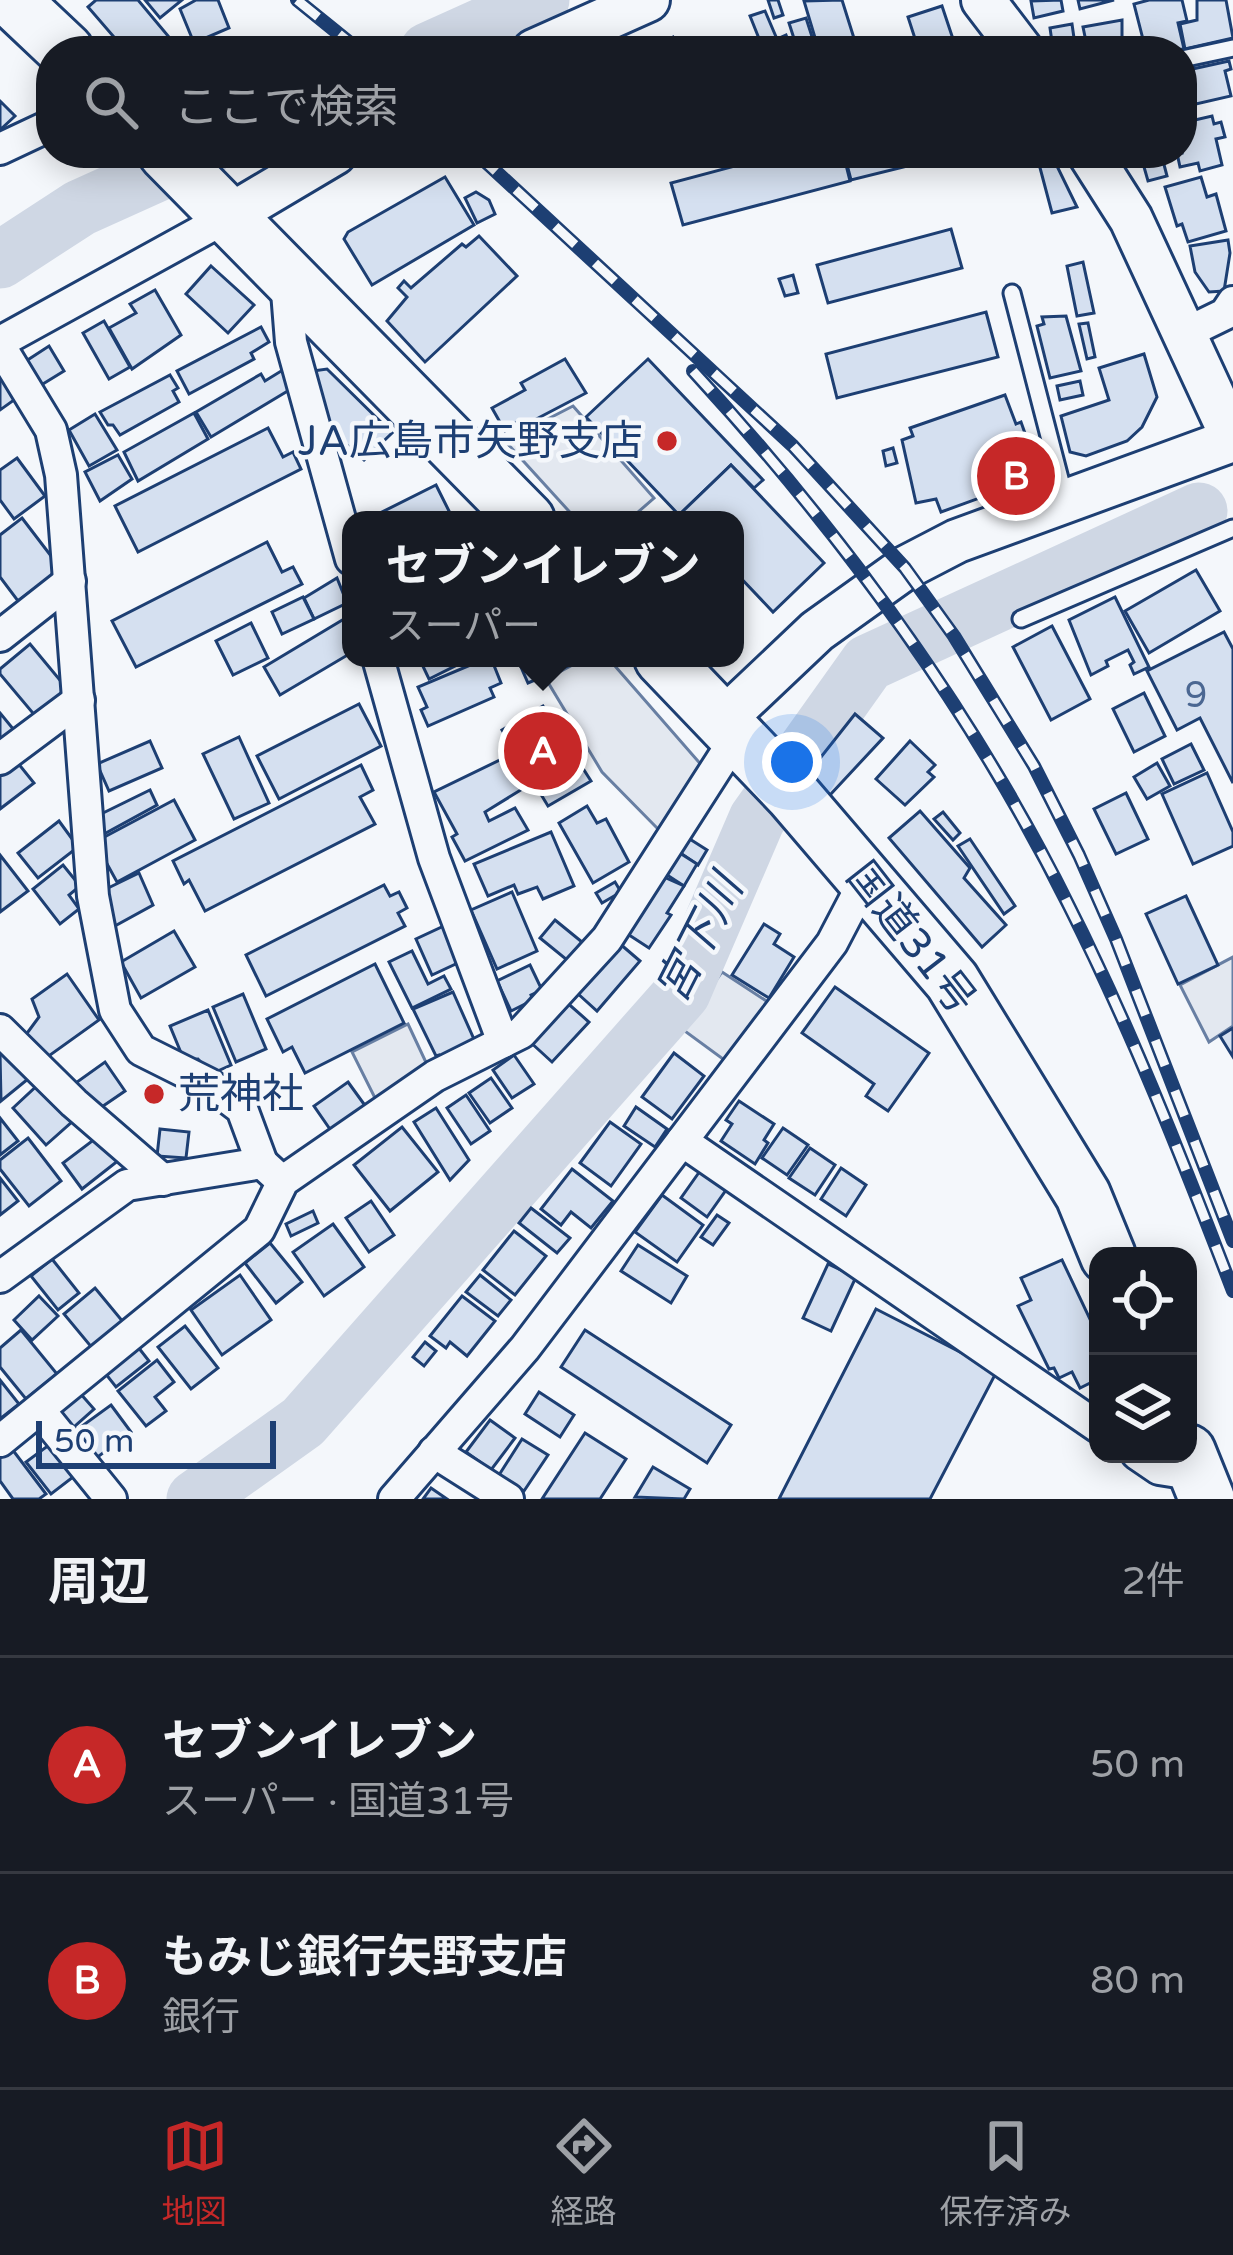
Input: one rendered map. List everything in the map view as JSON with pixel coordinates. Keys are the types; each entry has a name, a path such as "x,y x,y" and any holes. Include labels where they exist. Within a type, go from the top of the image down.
{"highway":[{"path":"12,0 50,36"},
{"path":"181,168 517,511"},
{"name":"国道31号","path":"671,667 792,794 952,981 1083,1195 1104,1247"}],"street":[{"path":"568,36 648,0"},
{"path":"983,0 1011,36"},
{"path":"0,149 36,132"},
{"path":"0,1441 259,1230 272,1172 242,1109 209,1084 141,1050 115,1010 93,896 62,475 51,430 0,344 221,208 304,168"},
{"path":"0,1277 127,1185 272,1172 435,1076 521,1033 607,939 737,736 817,632 904,568 957,541 1233,440 1131,219 1098,168"},
{"path":"285,273 291,342 342,526"},
{"path":"1184,334 1225,314 1233,302"},
{"path":"0,636 70,580"},
{"path":"381,667 434,858 503,1042"},
{"path":"0,759 79,700"},
{"path":"394,1499 525,1348 832,943 866,878"},
{"path":"0,1030 74,1103 163,1180"},
{"path":"682,1141 1089,1421"},
{"path":"40,1411 112,1499"},
{"path":"434,1452 508,1499"},
{"path":"1150,1463 1191,1481"}],"lane":[{"path":"1197,55 1233,48"},
{"path":"1012,293 1066,501"},
{"path":"1021,619 1233,528"}],"shaded area":[{"path":"573,406 654,498 639,511 569,511 505,441"},
{"path":"569,667 616,667 704,768 659,830 602,772 546,679"},
{"path":"1233,957 1233,1026 1209,1042 1180,985"},
{"path":"722,972 771,1004 727,1062 682,1029"},
{"path":"408,1024 431,1073 376,1100 352,1052"}],"building":[{"path":"96,0 138,0 168,36 113,36 88,7"},
{"path":"145,0 182,0 160,18"},
{"path":"196,0 218,0 229,28 210,36 191,36 180,9"},
{"path":"768,0 778,0 783,15 774,18"},
{"path":"842,0 853,36 814,36 804,1"},
{"path":"1061,0 1063,11 1034,18 1031,1"},
{"path":"1078,0 1114,0 1080,9"},
{"path":"1182,0 1187,21 1178,23 1181,36 1142,36 1134,4"},
{"path":"1197,0 1226,0 1233,38 1197,46 1197,36 1182,36 1180,24 1197,20"},
{"path":"942,6 952,36 914,36 908,17"},
{"path":"765,11 776,36 758,36 750,16"},
{"path":"806,18 812,36 793,36 789,23"},
{"path":"1122,20 1122,36 1085,36 1083,27"},
{"path":"1072,24 1074,36 1051,36 1050,28"},
{"path":"1229,61 1231,69 1225,71 1231,96 1197,104 1197,68"},
{"path":"0,101 15,116 0,130"},
{"path":"1212,116 1214,124 1221,122 1225,137 1216,139 1222,165 1200,171 1197,120"},
{"path":"728,168 847,168 850,181 683,225 671,183"},
{"path":"848,168 899,168 851,180"},
{"path":"1040,168 1058,168 1077,207 1052,213"},
{"path":"1144,168 1165,168 1167,176 1148,181"},
{"path":"445,177 474,225 372,285 344,239 348,232"},
{"path":"1201,177 1207,197 1216,194 1226,231 1188,242 1182,224 1177,226 1165,187"},
{"path":"476,192 489,200 495,214 477,223 465,198"},
{"path":"951,229 962,268 828,303 817,265"},
{"path":"479,236 517,276 425,362 387,321 407,297 398,288 404,281 411,288 462,244 466,247"},
{"path":"1228,240 1224,291 1209,292 1195,272 1190,246"},
{"path":"1083,262 1094,313 1077,316 1067,266"},
{"path":"211,266 254,305 228,333 186,294"},
{"path":"793,275 798,293 785,296 779,279"},
{"path":"155,290 181,335 132,369 109,328 136,313 130,304"},
{"path":"986,312 998,357 837,398 826,354"},
{"path":"1066,316 1081,371 1050,378 1037,326 1044,324 1042,317"},
{"path":"104,321 130,367 109,379 83,333"},
{"path":"1088,323 1095,357 1087,359 1079,324"},
{"path":"261,327 269,342 251,353 254,359 189,394 177,371"},
{"path":"49,346 64,371 38,387 23,363"},
{"path":"1144,354 1157,397 1142,427 1127,441 1086,456 1070,452 1061,416 1109,400 1099,368"},
{"path":"565,359 586,393 505,431 492,408 525,390 521,383"},
{"name":"JA広島市矢野支店","path":"648,359 763,480 754,488 731,465 683,511 675,511 586,417"},
{"path":"0,366 21,395 0,410"},
{"path":"286,368 296,386 211,437 196,412 261,374 265,381"},
{"path":"327,369 392,433 364,460 330,435 313,371"},
{"path":"170,375 179,402 120,435 108,425 100,412"},
{"path":"1080,381 1083,395 1060,400 1057,386"},
{"path":"1005,395 1016,424 1021,422 1040,476 941,512 936,499 916,503 902,440 913,436 910,428"},
{"path":"194,413 208,439 138,481 124,452"},
{"path":"95,414 117,450 89,466 69,430"},
{"path":"268,428 283,457 293,452 301,469 138,552 115,506"},
{"path":"893,448 897,463 886,466 883,451"},
{"path":"118,455 132,479 100,501 85,472"},
{"path":"17,458 45,496 14,519 0,500 0,470"},
{"path":"731,465 824,563 773,612 744,581 744,511 683,511"},
{"path":"436,485 449,511 384,511"},
{"path":"22,518 61,569 18,601 0,577 0,535"},
{"path":"267,542 282,572 293,567 302,584 136,667 112,621"},
{"path":"1196,570 1220,611 1149,653 1125,611"},
{"path":"337,578 342,590 342,605 314,619 304,598"},
{"path":"303,597 314,619 282,634 272,612"},
{"path":"1115,597 1149,667 1134,674 1128,650 1091,675 1069,620"},
{"path":"342,620 342,658 280,695 264,667"},
{"path":"251,623 268,658 233,675 216,641"},
{"path":"1052,626 1090,699 1051,720 1013,647"},
{"path":"1224,632 1233,649 1233,783 1200,718 1177,730 1147,671"},
{"path":"30,644 69,691 37,718 0,674"},
{"path":"423,667 453,667 429,679"},
{"path":"466,667 495,667 501,683 490,688 494,697 428,726 421,710 427,707 418,687"},
{"path":"521,667 566,667 528,683"},
{"path":"1144,693 1165,736 1134,752 1113,709"},
{"path":"359,704 381,746 279,799 257,756"},
{"path":"543,706 591,781 548,806 502,730"},
{"path":"0,713 14,730 0,741"},
{"path":"855,714 883,738 830,795 806,776"},
{"path":"239,737 269,803 234,819 203,754"},
{"path":"150,741 162,768 109,791 97,764"},
{"path":"910,741 935,765 928,772 934,777 905,805 876,779"},
{"path":"1191,744 1204,770 1174,784 1162,759"},
{"path":"508,756 524,788 485,812 489,821 515,808 528,830 465,861 452,837 457,834 434,792"},
{"path":"13,757 34,783 0,809 0,767"},
{"path":"1157,763 1170,786 1147,799 1134,777"},
{"path":"361,765 373,790 360,797 375,824 205,911 173,861"},
{"path":"1207,773 1233,832 1233,846 1193,864 1162,794"},
{"path":"150,790 157,805 104,834 99,815"},
{"path":"1126,793 1148,839 1116,854 1094,809"},
{"path":"174,800 195,840 117,882 95,842"},
{"path":"587,806 597,823 606,819 629,862 593,883 559,823"},
{"path":"920,811 970,868 964,878 1006,925 982,947 889,838"},
{"path":"943,812 960,833 953,840 934,819"},
{"path":"59,821 78,847 38,878 18,853"},
{"path":"551,832 574,886 543,899 537,887 518,894 514,885 488,896 474,864"},
{"path":"685,836 707,850 698,865 676,850"},
{"path":"970,839 1015,906 1004,914 958,846"},
{"path":"675,850 697,864 684,886 661,871"},
{"path":"0,855 28,891 0,912"},
{"path":"63,865 80,886 69,895 79,909 60,924 33,889"},
{"path":"139,873 153,905 113,927 104,890"},
{"path":"657,874 684,886 649,948 623,931"},
{"path":"615,882 621,892 602,903 596,893"},
{"path":"384,885 390,896 399,892 407,908 398,913 405,926 266,996 246,955"},
{"path":"512,892 537,951 497,969 471,910"},
{"path":"1186,896 1218,965 1178,984 1146,914"},
{"path":"555,920 582,942 567,960 540,938"},
{"path":"764,924 780,934 774,944 794,957 769,998 732,975"},
{"path":"446,925 462,961 432,975 416,939"},
{"path":"174,931 195,967 141,998 121,962"},
{"path":"619,943 640,961 597,1011 576,992"},
{"path":"412,951 428,984 444,976 451,989 412,1008 389,962"},
{"path":"375,964 404,1023 305,1073 292,1047 283,1052 267,1019"},
{"path":"530,965 542,990 511,1011 497,981"},
{"path":"67,974 99,1020 46,1058 22,1040 39,1017 32,999"},
{"path":"835,987 929,1053 888,1111 866,1096 874,1084 802,1033"},
{"path":"453,992 477,1046 442,1060 413,1009"},
{"path":"243,994 266,1049 236,1062 213,1007"},
{"path":"564,1000 589,1022 552,1062 528,1040"},
{"path":"208,1010 231,1065 211,1074 198,1059 184,1060 170,1026"},
{"path":"1233,1028 1233,1057 1220,1036"},
{"path":"5,1049 28,1079 1,1101 0,1053"},
{"path":"674,1053 704,1076 672,1119 642,1097"},
{"path":"514,1055 534,1084 512,1098 493,1070"},
{"path":"105,1062 125,1091 90,1115 70,1087"},
{"path":"491,1078 512,1108 490,1123 469,1093"},
{"path":"41,1082 74,1120 46,1145 13,1108"},
{"path":"348,1082 369,1111 334,1135 314,1106"},
{"path":"466,1095 490,1131 471,1144 447,1108"},
{"path":"739,1101 774,1124 755,1164 721,1141 732,1124 726,1120"},
{"path":"636,1107 667,1129 655,1147 624,1126"},
{"path":"436,1108 469,1160 450,1180 414,1122"},
{"path":"0,1118 18,1141 0,1155"},
{"path":"610,1122 641,1144 611,1186 580,1163"},
{"path":"402,1127 438,1172 390,1211 354,1165"},
{"path":"783,1128 808,1145 787,1175 762,1158"},
{"path":"160,1129 189,1132 186,1158 157,1156"},
{"path":"100,1135 119,1160 82,1189 63,1163"},
{"path":"28,1138 61,1181 29,1206 0,1169 0,1160"},
{"path":"810,1148 835,1165 815,1195 789,1178"},
{"path":"841,1168 866,1185 846,1216 821,1199"},
{"path":"572,1169 613,1201 591,1228 571,1212 561,1225 541,1209"},
{"path":"700,1171 726,1190 707,1217 681,1198"},
{"path":"0,1178 18,1201 0,1215"},
{"path":"662,1195 703,1225 677,1262 635,1232"},
{"path":"371,1201 394,1235 369,1252 346,1218"},
{"path":"531,1208 570,1238 557,1253 519,1223"},
{"path":"313,1211 318,1223 291,1236 286,1224"},
{"path":"717,1215 729,1223 713,1245 701,1237"},
{"path":"333,1224 364,1267 324,1296 293,1252"},
{"path":"514,1231 546,1256 515,1295 483,1270"},
{"path":"270,1243 302,1282 276,1303 245,1263"},
{"path":"638,1245 687,1276 671,1303 621,1271"},
{"path":"52,1259 79,1293 58,1310 31,1276"},
{"path":"1062,1260 1089,1317 1089,1384 1080,1388 1072,1372 1059,1378 1054,1368 1049,1369 1018,1306 1031,1300 1021,1278"},
{"path":"828,1264 856,1277 831,1331 803,1318"},
{"path":"240,1275 271,1320 222,1355 191,1310"},
{"path":"480,1275 511,1300 498,1316 466,1292"},
{"path":"95,1288 124,1323 93,1349 64,1314"},
{"path":"39,1296 58,1316 32,1340 14,1320"},
{"path":"462,1296 495,1321 467,1356 450,1342 446,1348 430,1336"},
{"path":"876,1309 997,1371 930,1499 779,1499"},
{"path":"185,1326 218,1368 191,1389 158,1347"},
{"path":"21,1330 57,1374 26,1399 0,1367 0,1348"},
{"path":"585,1330 731,1425 707,1463 561,1367"},
{"path":"425,1342 436,1351 424,1366 413,1357"},
{"path":"138,1347 149,1361 116,1387 105,1373"},
{"path":"157,1360 174,1382 155,1397 166,1411 146,1426 118,1391"},
{"path":"0,1380 19,1404 0,1419"},
{"path":"79,1392 94,1409 67,1433 52,1415"},
{"path":"539,1392 574,1415 560,1437 525,1414"},
{"path":"111,1405 131,1432 91,1462 71,1434"},
{"path":"490,1420 515,1438 491,1470 466,1452"},
{"path":"585,1433 626,1459 600,1499 542,1499"},
{"path":"522,1439 548,1455 524,1491 499,1475"},
{"path":"53,1442 77,1474 51,1494 26,1462"},
{"path":"12,1449 46,1494 39,1499 13,1499 0,1481 0,1458"},
{"path":"653,1467 690,1489 684,1499 635,1497"},
{"path":"431,1488 447,1499 423,1499"}],"waterway":[{"path":"461,36 541,0"},
{"path":"0,260 80,208 169,168"},
{"name":"宮下川","path":"195,1499 303,1422 682,993 757,819 868,663 1199,511"}],"railway":[{"path":"297,0 341,36"},
{"path":"492,168 793,446 905,568 954,636 1034,766 1079,855 1233,1241"},
{"path":"693,371 851,559 990,762 1069,906 1114,1001 1233,1291"}],"place":[{"name":"JA広島市矢野支店","path":"667,441"},
{"name":"もみじ銀行矢野支店","path":"1016,476"},
{"name":"セブンイレブン","path":"543,751"},
{"name":"荒神社","path":"154,1094"}]}
